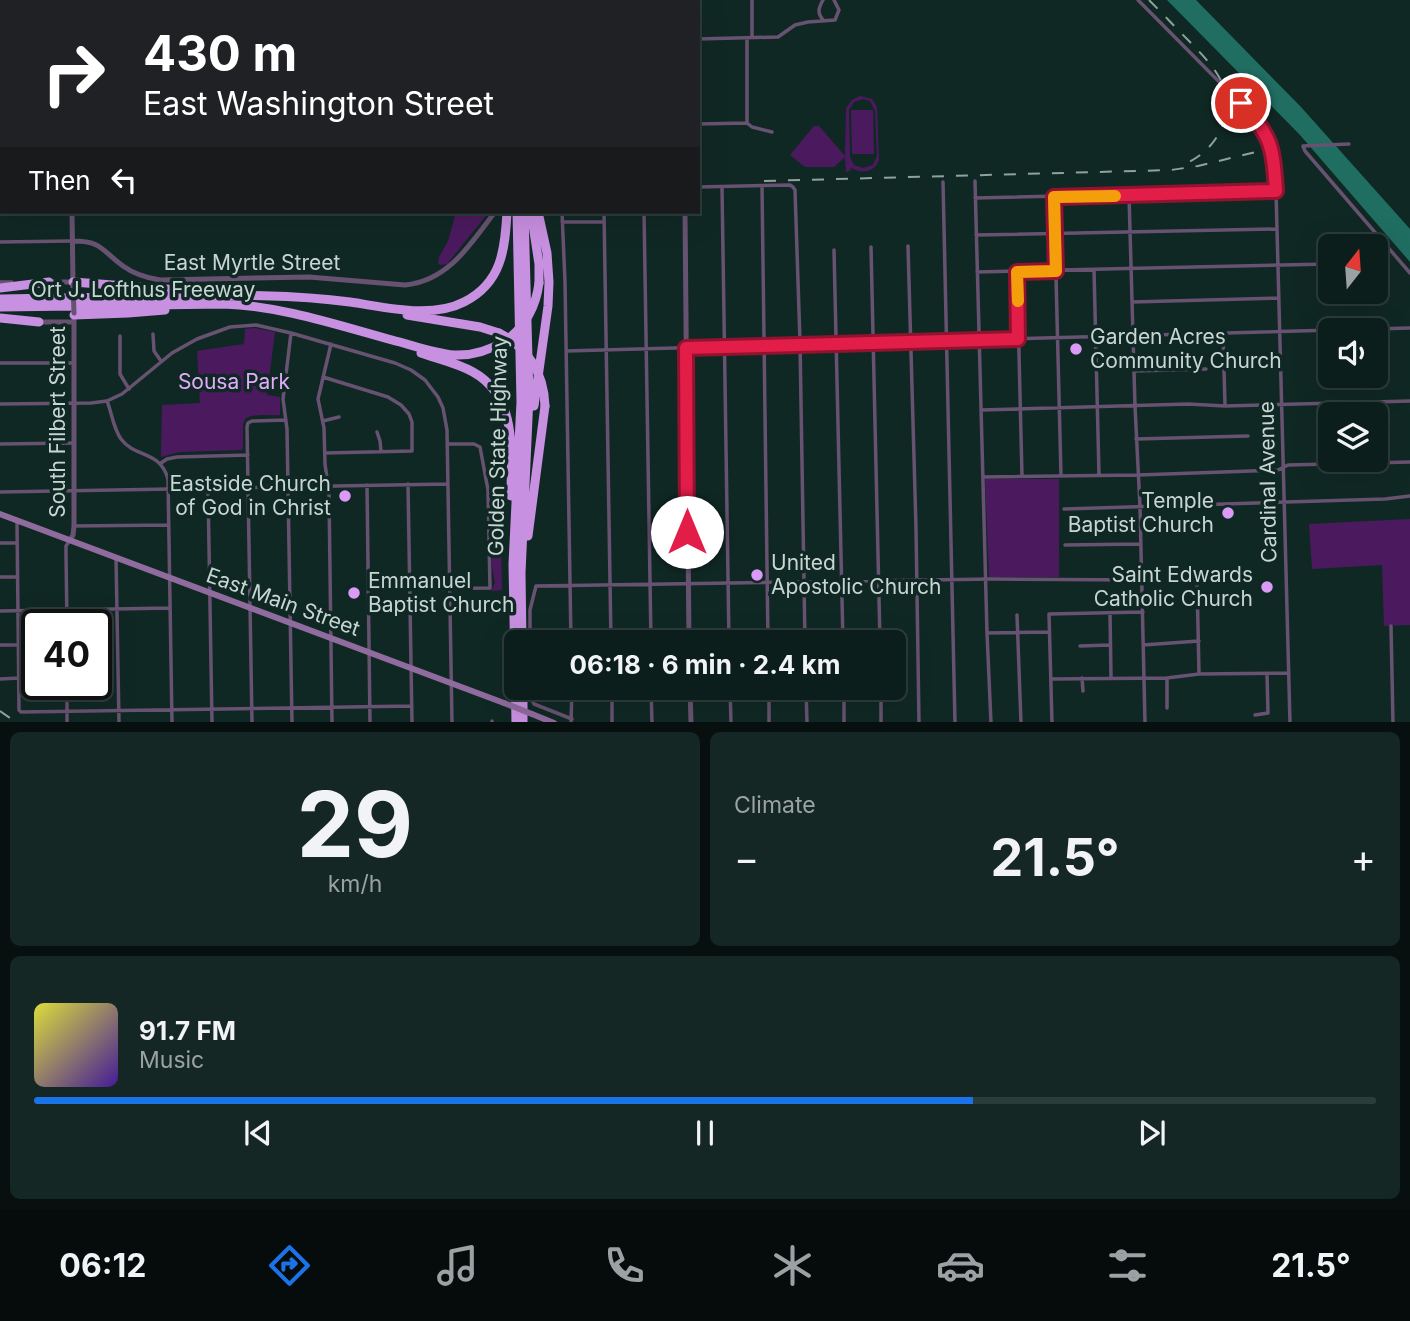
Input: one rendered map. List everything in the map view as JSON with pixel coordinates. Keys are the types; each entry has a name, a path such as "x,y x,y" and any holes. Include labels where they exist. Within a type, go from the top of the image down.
{"highway":[{"path":"313,299 425,311 446,309 462,303 482,290 498,268 505,247 507,214"},
{"name":"Golden State Highway","path":"516,722 513,564 521,402 517,214"},
{"name":"Golden State Highway","path":"521,630 522,543 529,396 524,214"},
{"path":"326,323 455,355 493,348 502,337 518,330 529,316 536,300 539,264 531,214"},
{"path":"528,434 531,431 549,294 547,253 538,214"},
{"path":"0,285 49,282"},
{"path":"73,283 260,295"},
{"name":"Ort J. Lofthus Freeway","path":"0,299 260,295 313,299"},
{"path":"313,299 480,327 512,340 535,366 542,383 545,406 526,551 521,622"},
{"path":"74,317 236,304"},
{"name":"Ort J. Lofthus Freeway","path":"0,307 236,304 273,309 326,323"},
{"path":"0,321 39,322"},
{"path":"326,323 461,366 478,375 494,391 505,410 510,429 513,564"},
{"path":"523,700 523,722"}],"main road":[{"name":"East Main Street","path":"0,514 552,722"}],"street":[{"path":"747,123 752,0"},
{"path":"822,0 818,11 824,21"},
{"path":"700,39 782,36 795,25 835,20 839,10 834,0"},
{"name":"Cardinal Avenue","path":"1138,0 1259,122 1273,152 1290,722"},
{"path":"700,124 747,123 772,132"},
{"path":"1349,144 1303,146 1410,274"},
{"path":"975,181 991,722"},
{"path":"943,182 955,722"},
{"path":"700,187 790,185 795,190 805,630"},
{"path":"762,186 768,630"},
{"path":"722,187 729,630"},
{"path":"975,198 1276,191"},
{"path":"1129,195 1145,722"},
{"path":"1054,197 1061,476"},
{"name":"South Filbert Street","path":"67,609 66,546 74,526 72,214"},
{"name":"East Myrtle Street","path":"73,241 94,243 128,269 161,280 309,277 405,285 426,281 450,267 493,214"},
{"path":"562,214 571,630"},
{"path":"604,214 611,630"},
{"path":"644,214 651,630"},
{"path":"685,214 689,630"},
{"path":"562,222 604,222"},
{"path":"976,235 1277,229"},
{"path":"0,242 73,241"},
{"path":"908,246 919,722"},
{"path":"871,247 880,630"},
{"path":"834,250 843,630"},
{"path":"977,272 1318,264"},
{"path":"1094,270 1099,475"},
{"path":"1017,272 1022,477"},
{"path":"49,282 73,283"},
{"path":"1132,302 1279,298"},
{"path":"39,322 74,317"},
{"path":"0,404 107,401 129,389 183,346 230,327 256,325 402,366 425,380 435,392 446,419 452,722"},
{"path":"566,351 1410,328"},
{"path":"291,333 283,399 289,487 292,722"},
{"path":"1223,333 1225,406"},
{"path":"153,334 154,351 161,361"},
{"path":"120,335 120,374 129,389"},
{"path":"331,344 318,399 323,421 328,486 332,722"},
{"path":"0,363 74,363"},
{"path":"1134,371 1206,369"},
{"path":"323,377 388,397 401,405 412,422 412,451 325,453"},
{"path":"107,401 121,439 130,447 151,456 167,475 172,722"},
{"path":"981,410 1410,401"},
{"path":"323,421 339,416"},
{"path":"252,722 247,427 250,422 286,420"},
{"path":"377,432 381,451"},
{"path":"1136,439 1248,436"},
{"path":"0,444 74,443"},
{"path":"410,589 490,587 488,490 480,447 474,443 447,444"},
{"path":"160,464 177,457 248,455"},
{"path":"983,477 1138,475 1278,470 1287,465 1410,462"},
{"path":"408,484 412,722"},
{"path":"0,492 447,484"},
{"path":"367,485 370,722"},
{"path":"208,488 212,722"},
{"path":"1064,509 1410,496"},
{"path":"17,520 20,712 412,706"},
{"path":"74,526 169,525"},
{"path":"0,543 17,543"},
{"path":"1065,545 1141,544"},
{"path":"116,558 119,722"},
{"path":"0,578 18,577"},
{"path":"530,630 530,610 536,586 1142,580"},
{"path":"1197,580 1199,674"},
{"path":"112,609 170,608"},
{"path":"0,611 21,611"},
{"path":"1052,722 1049,614 1143,612"},
{"path":"1110,613 1111,678"},
{"path":"1017,615 1021,722"},
{"path":"1391,626 1393,722"},
{"path":"987,633 1048,632"},
{"path":"1143,645 1199,642"},
{"path":"0,645 19,645"},
{"path":"1080,646 1109,645"},
{"path":"1051,679 1289,673"},
{"path":"1255,715 1268,713 1267,674"},
{"path":"0,679 19,678"},
{"path":"1082,678 1083,691"},
{"path":"1167,678 1167,708"},
{"path":"67,700 68,722"},
{"path":"532,700 534,704 572,721 572,700"},
{"path":"612,700 612,722"},
{"path":"651,700 652,722"},
{"path":"690,700 691,722"},
{"path":"730,700 731,722"},
{"path":"769,700 769,722"},
{"path":"806,700 807,722"},
{"path":"844,700 844,722"},
{"path":"881,700 881,722"}],"green space":[{"path":"860,96 872,99 877,107 879,160 874,168 863,172 851,168 846,172 845,157 834,167 805,167 790,155 814,126 819,126 845,156 846,108 852,100","holes":["863,99 870,101 875,111 877,156 873,165 863,168 854,165 850,157 849,110 854,102"]},
{"path":"851,110 873,110 874,154 852,154"},
{"path":"455,214 487,214 447,264 440,265 439,257 448,241"},
{"name":"Sousa Park","path":"245,329 275,332 267,395 280,397 280,415 246,418 243,424 242,450 180,452 161,457 162,405 200,403 197,351 244,344"},
{"path":"985,479 1059,479 1059,577 989,577"},
{"path":"490,486 503,486 502,590 491,591 495,583 492,567"},
{"path":"1410,519 1410,625 1384,626 1382,565 1312,569 1309,524"}],"shaded area":[{"path":"1167,0 1196,0 1301,107 1410,229 1410,262 1300,135"}],"railway":[{"path":"1149,0 1208,61 1225,90 1226,114 1216,139 1207,149 1185,164"},
{"path":"764,181 1171,170 1264,150"},
{"path":"0,711 16,722"}],"slow traffic":[{"path":"1018,301 1017,272 1056,271 1054,197 1115,196"}],"place":[{"name":"Garden Acres Community Church","path":"1076,349"},
{"name":"Eastside Church of God in Christ","path":"345,496"},
{"name":"Temple Baptist Church","path":"1228,513"},
{"name":"United Apostolic Church","path":"757,575"},
{"name":"Saint Edwards Catholic Church","path":"1267,587"},
{"name":"Emmanuel Baptist Church","path":"354,593"}],"route":[{"path":"687,532 686,348 1018,339 1017,272 1056,271 1054,197 1276,191 1270,144 1259,122 1241,103"}]}
